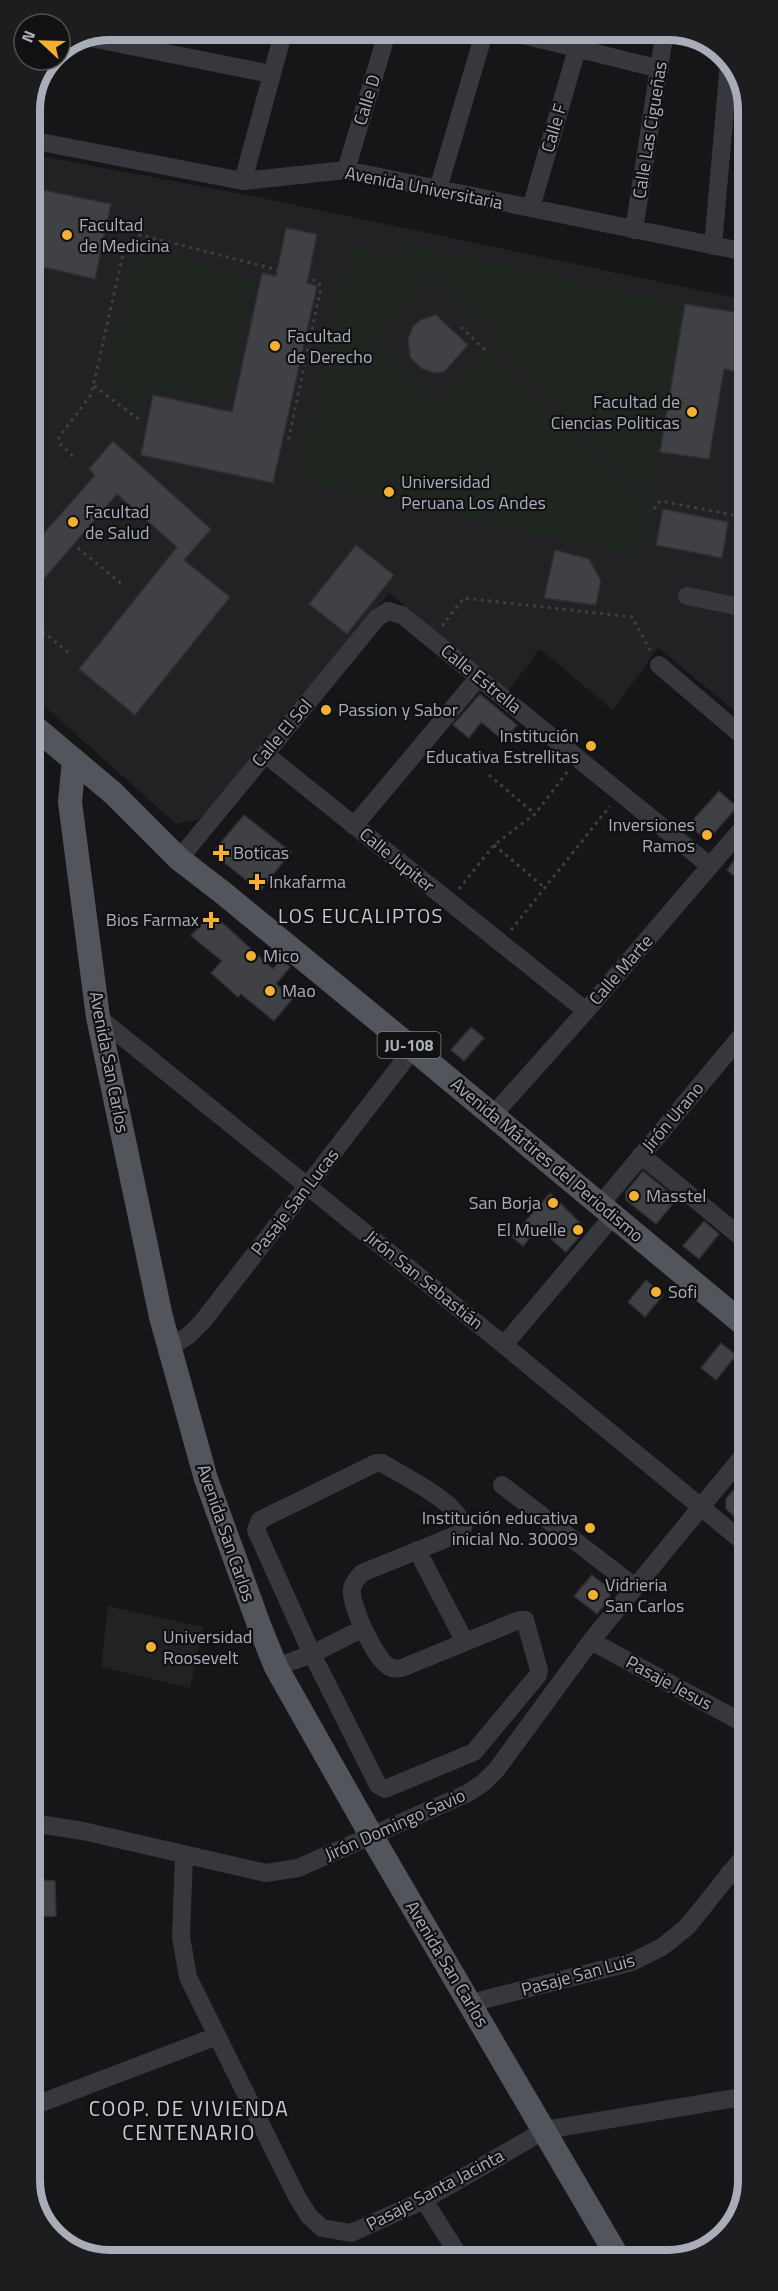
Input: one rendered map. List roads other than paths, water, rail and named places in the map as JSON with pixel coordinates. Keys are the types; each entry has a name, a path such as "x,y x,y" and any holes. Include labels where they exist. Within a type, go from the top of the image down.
{"main road":[{"name":"Avenida Mártires del Periodismo","path":"40,732 112,794 179,859 413,1048 738,1320"},
{"name":"Avenida San Carlos","path":"74,760 70,802 98,1017 158,1306 206,1479 267,1648 371,1835 614,2250"}],"street":[{"path":"243,181 281,40"},
{"name":"Calle D","path":"346,170 385,40"},
{"path":"105,41 271,74"},
{"path":"438,189 482,41"},
{"path":"545,41 660,69"},
{"name":"Calle Las Cigueñas","path":"634,230 664,41"},
{"name":"Calle F","path":"531,208 577,49"},
{"path":"713,246 728,75"},
{"name":"Avenida Universitaria","path":"40,142 243,181 346,170 738,251"},
{"path":"687,597 738,607"},
{"name":"Calle Estrella","path":"388,611 402,615 710,866"},
{"name":"Calle El Sol","path":"179,859 377,618 388,611"},
{"path":"659,665 738,732"},
{"path":"354,826 479,677"},
{"name":"Calle Jupiter","path":"265,754 586,1011"},
{"name":"Calle Marte","path":"493,1115 586,1011 738,833"},
{"name":"Jirón San Sebastián","path":"98,1017 738,1538"},
{"name":"Jirón Urano","path":"504,1345 606,1211 641,1155 738,1045"},
{"name":"Pasaje San Lucas","path":"169,1348 189,1335 203,1321 413,1048"},
{"path":"641,1155 738,1235"},
{"name":"Jirón Domingo Savio","path":"40,1824 84,1831 266,1873 298,1868 468,1793 483,1784 497,1769 591,1641 738,1462"},
{"path":"376,1463 382,1463 451,1506 462,1521 463,1528 458,1534 362,1573 355,1581 352,1596 362,1629 387,1666 395,1669 519,1620 525,1620 538,1676 474,1752 392,1788 385,1789 378,1785 312,1654 256,1530 260,1520 376,1463"},
{"path":"502,1485 635,1587"},
{"path":"417,1550 465,1642"},
{"path":"276,1667 312,1654 362,1629"},
{"name":"Pasaje Jesus","path":"591,1641 738,1720"},
{"path":"40,2103 217,2036 188,1977 181,1937 184,1854"},
{"name":"Pasaje San Luis","path":"471,2003 632,1962 662,1947 687,1927 738,1863"},
{"path":"729,1873 738,1876"},
{"name":"Pasaje Santa Jacinta","path":"217,2036 297,2197 309,2216 322,2228 351,2233 424,2200 545,2130"},
{"path":"545,2130 738,2098"},
{"path":"424,2200 455,2250"}],"place":[{"name":"Facultad de Medicina","path":"67,235"},
{"name":"Facultad de Derecho","path":"275,346"},
{"name":"Facultad de Ciencias Politicas","path":"692,412"},
{"name":"Universidad Peruana Los Andes","path":"389,492"},
{"name":"Facultad de Salud","path":"73,522"},
{"name":"Passion y Sabor","path":"326,710"},
{"name":"Institución Educativa Estrellitas","path":"591,746"},
{"name":"Inversiones Ramos","path":"707,835"},
{"name":"Boticas","path":"221,853"},
{"name":"Inkafarma","path":"257,882"},
{"name":"Bios Farmax","path":"211,920"},
{"name":"Mico","path":"251,956"},
{"name":"Mao","path":"270,991"},
{"name":"Masstel","path":"634,1196"},
{"name":"San Borja","path":"553,1203"},
{"name":"El Muelle","path":"578,1230"},
{"name":"Sofi","path":"656,1292"},
{"name":"Institución educativa inicial No. 30009","path":"590,1528"},
{"name":"Vidrieria San Carlos","path":"593,1595"},
{"name":"Universidad Roosevelt","path":"151,1647"}],"district":[{"name":"LOS EUCALIPTOS","path":"361,916"},
{"name":"COOP. DE VIVIENDA CENTENARIO","path":"189,2121"}]}
